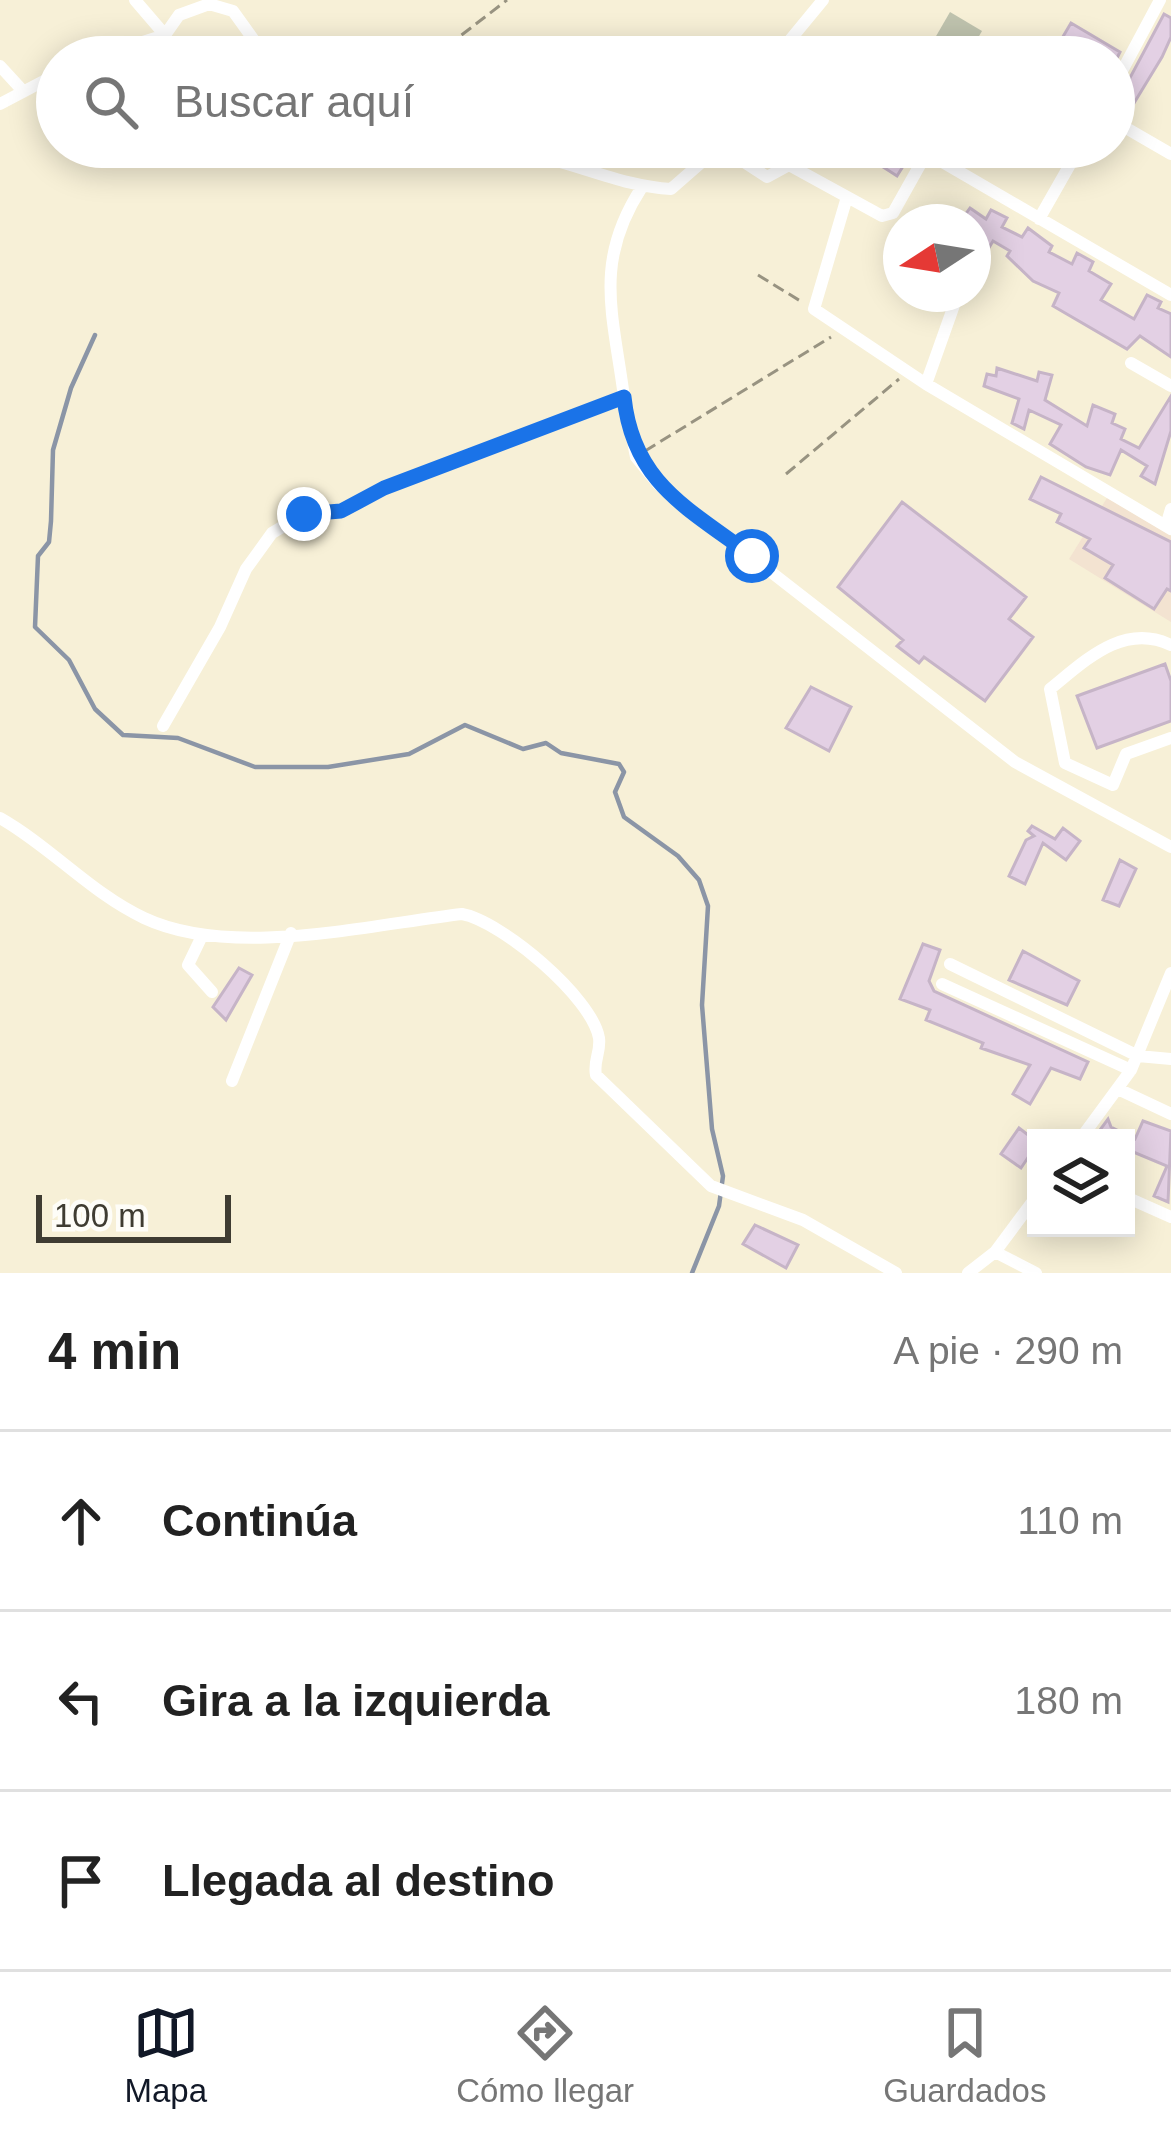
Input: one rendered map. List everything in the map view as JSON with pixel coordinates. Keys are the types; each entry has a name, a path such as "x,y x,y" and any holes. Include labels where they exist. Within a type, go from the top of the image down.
{"street":[{"path":"135,0 165,35"},
{"path":"793,36 823,0"},
{"path":"1135,47 1160,0 1171,7"},
{"path":"162,36 179,15 209,4 233,11 251,36"},
{"path":"0,65 23,92"},
{"path":"0,104 36,85"},
{"path":"1135,133 1171,154"},
{"path":"583,168 642,188 671,189 696,168"},
{"path":"751,168 766,178 784,168"},
{"path":"795,168 882,215 893,213 918,168"},
{"path":"957,168 1171,295"},
{"path":"1040,219 1068,168"},
{"path":"642,188 619,222 609,251 624,397 636,457 658,484 1016,762 1171,848"},
{"path":"847,197 814,310 926,384 1168,528 1171,509"},
{"path":"926,384 952,312"},
{"path":"1131,363 1171,386"},
{"path":"163,726 220,627 246,569 272,533 304,514 341,511 384,488 624,397"},
{"path":"1113,785 1065,763 1050,689 1102,647 1129,638 1171,645"},
{"path":"1105,813 1126,754 1171,738"},
{"path":"0,818 35,838 118,903 201,938 462,914 501,927 587,1014 598,1035 596,1075 606,1089 711,1186 803,1220 896,1273"},
{"path":"232,1081 291,933"},
{"path":"201,938 188,965 212,992"},
{"path":"950,964 1131,1070"},
{"path":"1088,1129 1131,1070 1171,973"},
{"path":"942,984 1138,1056 1171,1059"},
{"path":"1120,1090 1171,1114"},
{"path":"1135,1201 1171,1217"},
{"path":"968,1273 995,1252 1027,1209"},
{"path":"995,1252 1036,1273"}],"path":[{"path":"460,36 507,0"},
{"path":"758,275 814,310"},
{"path":"636,457 843,329"},
{"path":"785,474 908,372"}],"shaded area":[{"path":"1107,498 1171,536 1171,622 1069,559"}],"green space":[{"path":"950,12 982,31 979,36 936,36"}],"building":[{"path":"1164,14 1171,18 1171,37 1135,101 1135,68"},
{"path":"1071,23 1093,36 1063,36"},
{"path":"991,210 1007,218 1002,227 1022,237 1028,228 1052,246 1049,252 1072,264 1077,253 1093,262 1089,271 1111,284 1101,300 1134,319 1147,295 1161,302 1158,308 1171,314 1171,357 1140,336 1127,349 1053,306 1059,293 1033,281 1007,256 1010,251 993,241 991,244"},
{"path":"997,368 1037,381 1039,372 1052,375 1045,400 1087,426 1093,405 1115,414 1112,423 1125,429 1121,439 1139,448 1171,396 1171,431 1155,484 1141,476 1147,466 1121,450 1110,475 1086,467 1050,444 1061,425 1029,410 1024,429 1012,423 1019,399 984,386 987,374 996,376"},
{"path":"1041,477 1171,542 1171,591 1167,589 1154,609 1105,578 1113,565 1084,548 1090,539 1057,522 1061,514 1030,499"},
{"path":"902,502 1026,597 1009,619 1033,637 985,701 924,657 919,663 897,646 903,640 838,587"},
{"path":"1165,664 1171,681 1171,721 1097,748 1077,696"},
{"path":"811,687 851,707 829,751 786,728"},
{"path":"1032,826 1055,839 1063,828 1080,841 1066,860 1043,843 1025,884 1009,876 1026,840 1034,836 1028,831"},
{"path":"1120,860 1136,869 1119,906 1103,900"},
{"path":"923,944 940,950 929,981 934,991 1088,1062 1080,1079 1051,1068 1030,1104 1013,1094 1030,1065 981,1048 983,1043 926,1020 930,1010 900,999"},
{"path":"1023,951 1079,981 1067,1005 1009,980"},
{"path":"239,968 252,975 226,1020 213,1007"},
{"path":"1143,1121 1171,1131 1168,1202 1154,1196 1167,1166 1135,1153"},
{"path":"1019,1128 1027,1134 1027,1159 1021,1168 1001,1154"},
{"path":"755,1225 798,1245 786,1268 743,1244"}],"waterway":[{"path":"95,335 71,388 53,450 49,542 38,556 35,627 69,660 95,709 123,735 178,738 255,767 328,767 409,754 465,725 523,749 546,743 561,753 619,764 624,772 615,792 624,817 678,856 699,880 708,906 702,1005 712,1129 723,1176 719,1206 692,1273"}],"route":[{"path":"304,514 341,511 384,488 602,401 624,397 636,457 658,484 752,556"}]}
